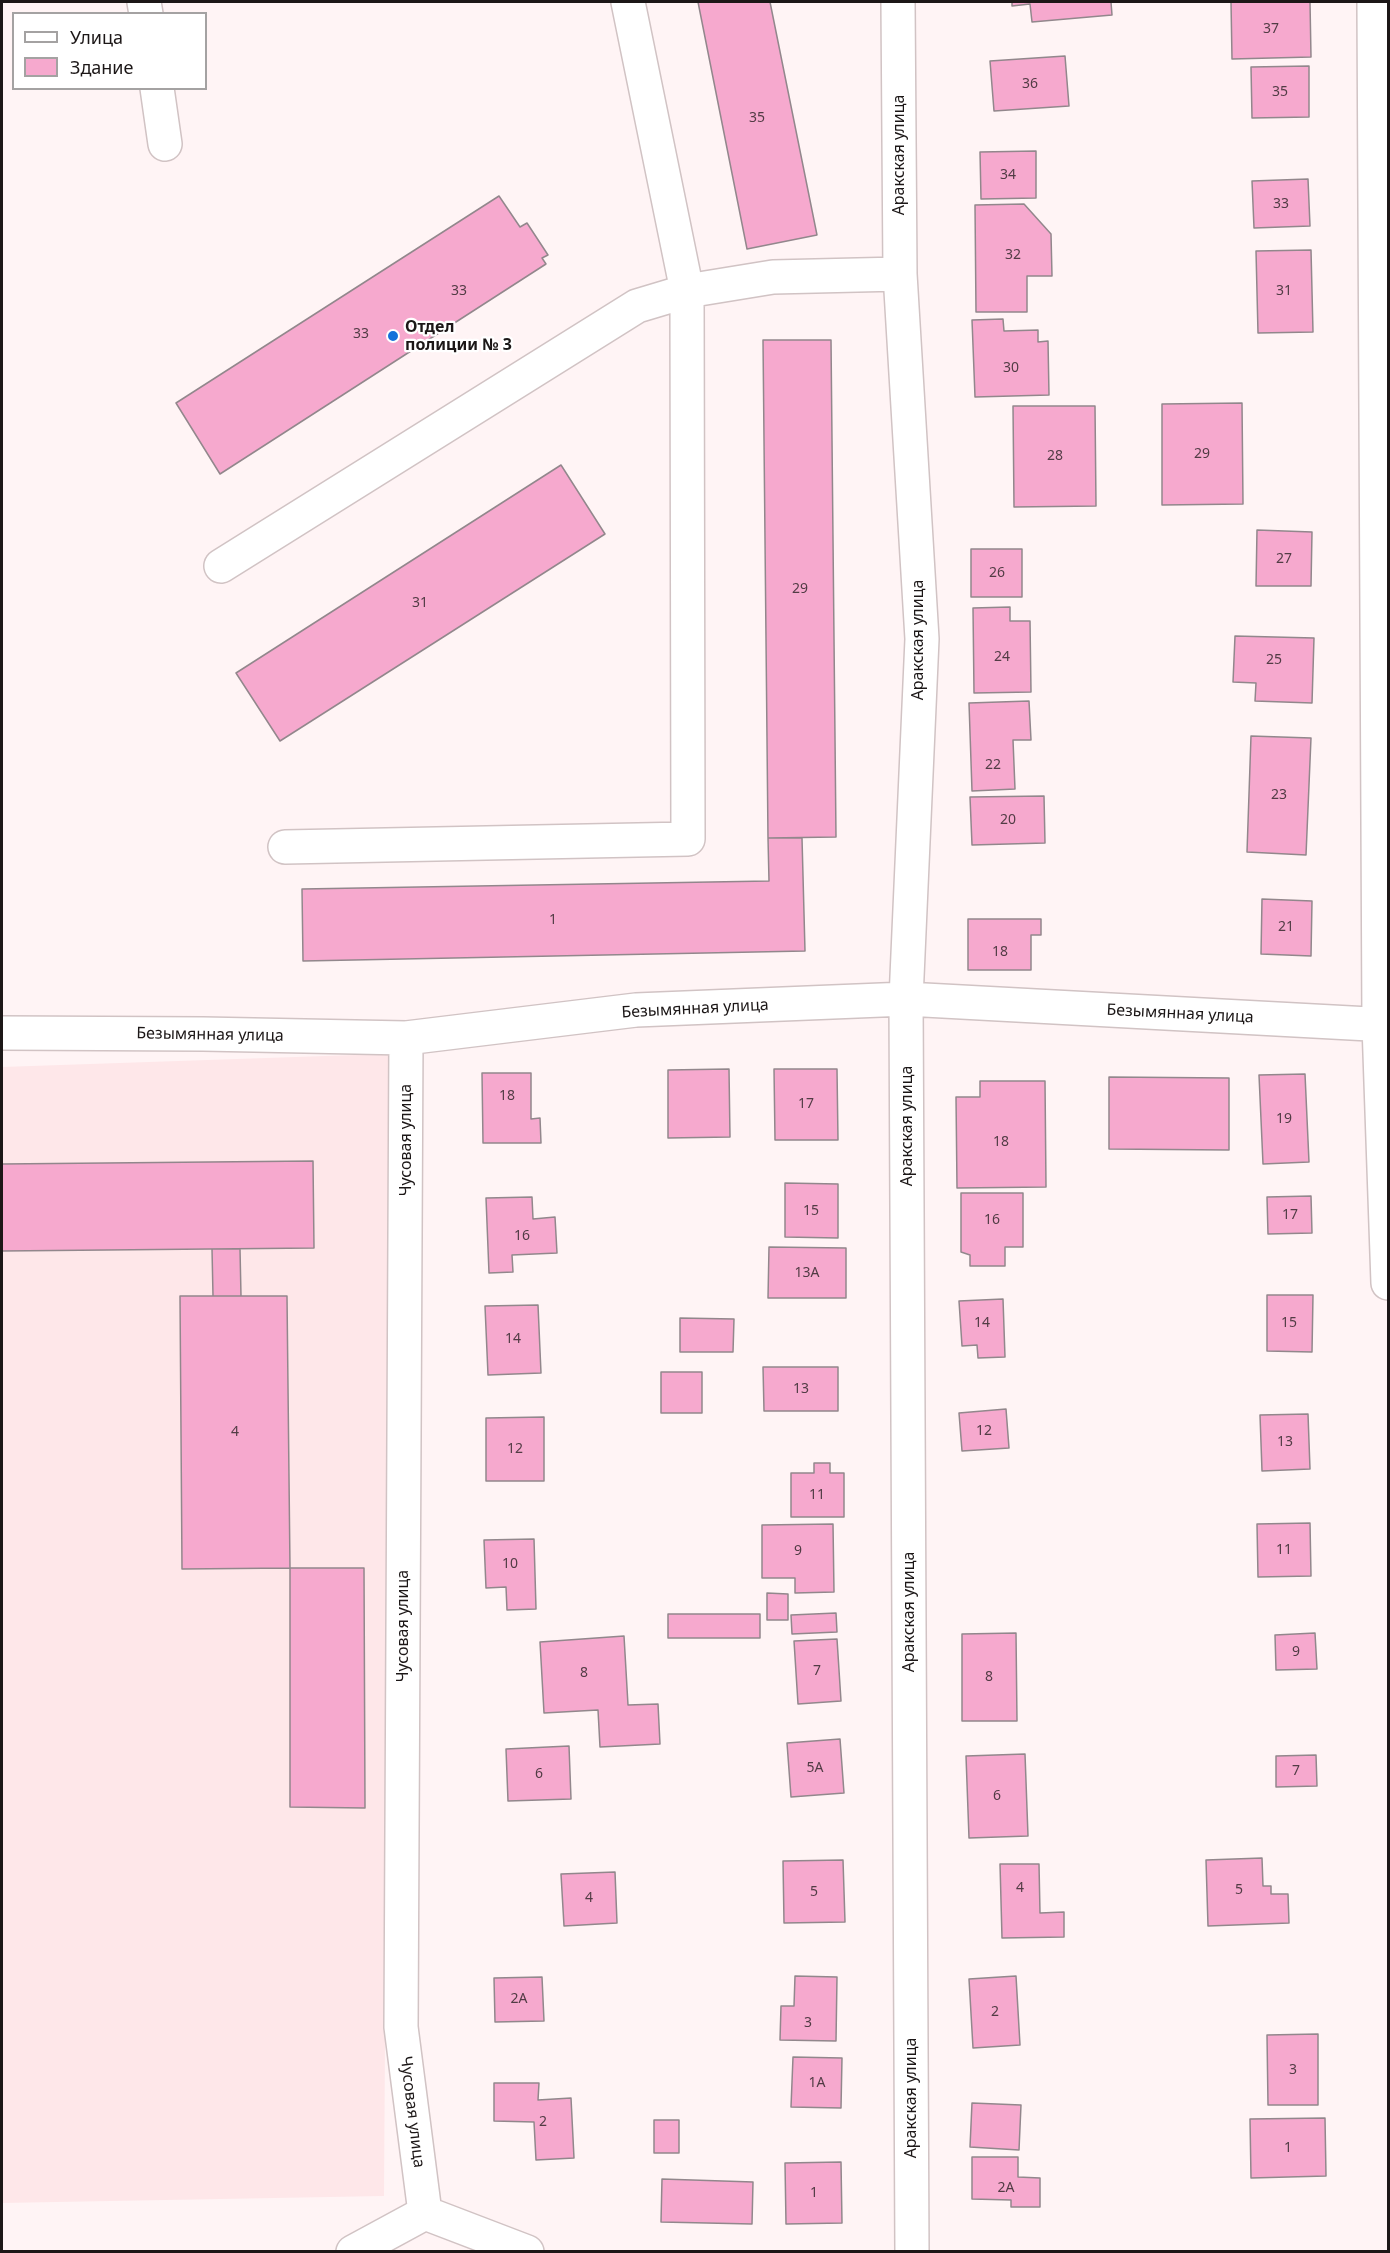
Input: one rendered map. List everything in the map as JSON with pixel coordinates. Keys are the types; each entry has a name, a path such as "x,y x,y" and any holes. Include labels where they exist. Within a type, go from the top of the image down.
{"street":[{"path":"285,847 688,840 687,291 628,2"},
{"name":"Аракская улица","path":"898,2 900,274 922,639 906,999 912,2252"},
{"path":"1374,2 1384,1025 1389,1284"},
{"path":"157,90 165,144"},
{"path":"221,566 637,306 687,291 773,277 900,274"},
{"name":"Безымянная улица","path":"2,1033 406,1038 636,1010 906,999 1384,1025"},
{"name":"Чусовая улица","path":"406,1038 400,2027 425,2213"},
{"path":"353,2252 425,2213 527,2252"}],"shaded area":[{"path":"413,1053 385,2041 384,2196 2,2203 2,1067"}],"building":[{"path":"698,2 770,2 817,235 747,249"},
{"path":"1012,2 1111,2 1112,15 1032,22 1030,4 1012,6"},
{"path":"1231,2 1310,2 1311,57 1232,59"},
{"path":"1065,56 1069,106 994,111 990,61"},
{"path":"1309,66 1309,117 1252,118 1251,67"},
{"path":"1036,151 1036,198 981,199 980,152"},
{"path":"1308,179 1310,226 1254,228 1252,181"},
{"path":"499,196 520,227 527,223 548,255 542,258 546,264 220,474 176,403"},
{"path":"1024,204 1051,234 1052,276 1027,276 1027,312 976,312 975,205"},
{"path":"1311,250 1313,332 1258,333 1256,251"},
{"path":"1003,319 1004,331 1038,330 1038,342 1048,341 1049,395 975,397 972,320"},
{"path":"763,340 831,340 836,837 768,838"},
{"path":"1242,403 1243,504 1162,505 1162,404"},
{"path":"1013,406 1095,406 1096,506 1014,507"},
{"path":"561,465 605,534 280,741 236,673"},
{"path":"1257,530 1312,532 1311,586 1256,586"},
{"path":"971,549 1022,549 1022,597 971,597"},
{"path":"1010,607 1010,621 1030,621 1031,692 974,693 973,608"},
{"path":"1235,636 1314,638 1312,703 1255,701 1256,683 1233,682"},
{"path":"1029,701 1031,740 1013,740 1015,789 972,791 969,703"},
{"path":"1251,736 1311,738 1306,855 1247,852"},
{"path":"1044,796 1045,843 972,845 970,797"},
{"path":"768,838 802,838 805,951 303,961 302,889 769,881"},
{"path":"1262,899 1312,901 1311,956 1261,954"},
{"path":"968,919 1041,919 1041,935 1031,935 1031,970 968,970"},
{"path":"729,1069 730,1137 668,1138 668,1070"},
{"path":"774,1069 837,1069 838,1140 775,1140"},
{"path":"482,1073 531,1073 531,1119 540,1118 541,1143 483,1143"},
{"path":"1305,1074 1309,1162 1263,1164 1259,1075"},
{"path":"1109,1077 1229,1078 1229,1150 1109,1149"},
{"path":"980,1081 1045,1081 1046,1187 957,1188 956,1097 980,1097"},
{"path":"313,1161 314,1248 2,1251 2,1164"},
{"path":"785,1183 838,1184 838,1238 785,1237"},
{"path":"961,1193 1023,1193 1023,1247 1005,1247 1005,1266 970,1266 970,1255 961,1252"},
{"path":"1311,1196 1312,1233 1268,1234 1267,1197"},
{"path":"532,1197 533,1219 555,1217 557,1253 512,1255 513,1272 489,1273 486,1198"},
{"path":"769,1247 846,1248 846,1298 768,1298"},
{"path":"212,1249 240,1249 241,1296 213,1296"},
{"path":"1267,1295 1313,1295 1312,1352 1267,1351"},
{"path":"180,1296 287,1296 290,1568 182,1569"},
{"path":"1003,1299 1005,1357 978,1358 977,1345 962,1346 959,1301"},
{"path":"538,1305 541,1373 488,1375 485,1306"},
{"path":"680,1318 734,1319 733,1352 680,1352"},
{"path":"763,1367 838,1367 838,1411 764,1411"},
{"path":"661,1372 702,1372 702,1413 661,1413"},
{"path":"1006,1409 1009,1448 962,1451 959,1413"},
{"path":"1308,1414 1310,1469 1262,1471 1260,1415"},
{"path":"544,1417 544,1481 486,1481 486,1418"},
{"path":"814,1463 830,1463 830,1473 844,1473 844,1517 791,1517 791,1473 814,1473"},
{"path":"1310,1523 1311,1576 1258,1577 1257,1524"},
{"path":"833,1524 834,1592 795,1593 795,1578 762,1578 762,1525"},
{"path":"534,1539 536,1609 507,1610 506,1587 486,1588 484,1540"},
{"path":"290,1568 364,1568 365,1808 290,1807"},
{"path":"767,1593 788,1594 788,1620 767,1620"},
{"path":"836,1613 837,1632 792,1634 791,1615"},
{"path":"668,1614 760,1614 760,1638 668,1638"},
{"path":"1016,1633 1017,1721 962,1721 962,1634"},
{"path":"1315,1633 1317,1669 1276,1670 1275,1635"},
{"path":"624,1636 628,1705 658,1704 660,1744 600,1747 598,1710 544,1713 540,1642"},
{"path":"837,1639 841,1701 798,1704 794,1641"},
{"path":"840,1739 844,1793 791,1797 787,1743"},
{"path":"569,1746 571,1799 508,1801 506,1749"},
{"path":"1025,1754 1028,1836 969,1838 966,1756"},
{"path":"1316,1755 1317,1786 1276,1787 1276,1756"},
{"path":"1262,1858 1263,1886 1271,1886 1271,1894 1288,1894 1289,1923 1208,1926 1206,1860"},
{"path":"843,1860 845,1922 784,1923 783,1861"},
{"path":"1000,1864 1039,1864 1040,1913 1064,1912 1064,1937 1002,1938"},
{"path":"615,1872 617,1923 564,1926 561,1874"},
{"path":"795,1976 837,1977 836,2041 780,2040 781,2006 794,2006"},
{"path":"1016,1976 1020,2045 973,2048 969,1979"},
{"path":"542,1977 544,2021 495,2022 494,1978"},
{"path":"1318,2034 1318,2105 1268,2105 1267,2035"},
{"path":"793,2057 842,2058 841,2108 791,2107"},
{"path":"494,2083 539,2083 538,2100 571,2098 574,2158 536,2160 534,2122 494,2121"},
{"path":"972,2103 1021,2105 1019,2150 970,2147"},
{"path":"1325,2118 1326,2176 1251,2178 1250,2119"},
{"path":"654,2120 679,2120 679,2153 654,2153"},
{"path":"972,2157 1018,2157 1018,2177 1040,2178 1040,2207 1011,2207 1011,2200 972,2199"},
{"path":"841,2162 842,2223 786,2224 785,2163"},
{"path":"662,2179 753,2182 752,2224 661,2222"}],"place":[{"name":"Отдел полиции № 3","path":"393,336"}]}
